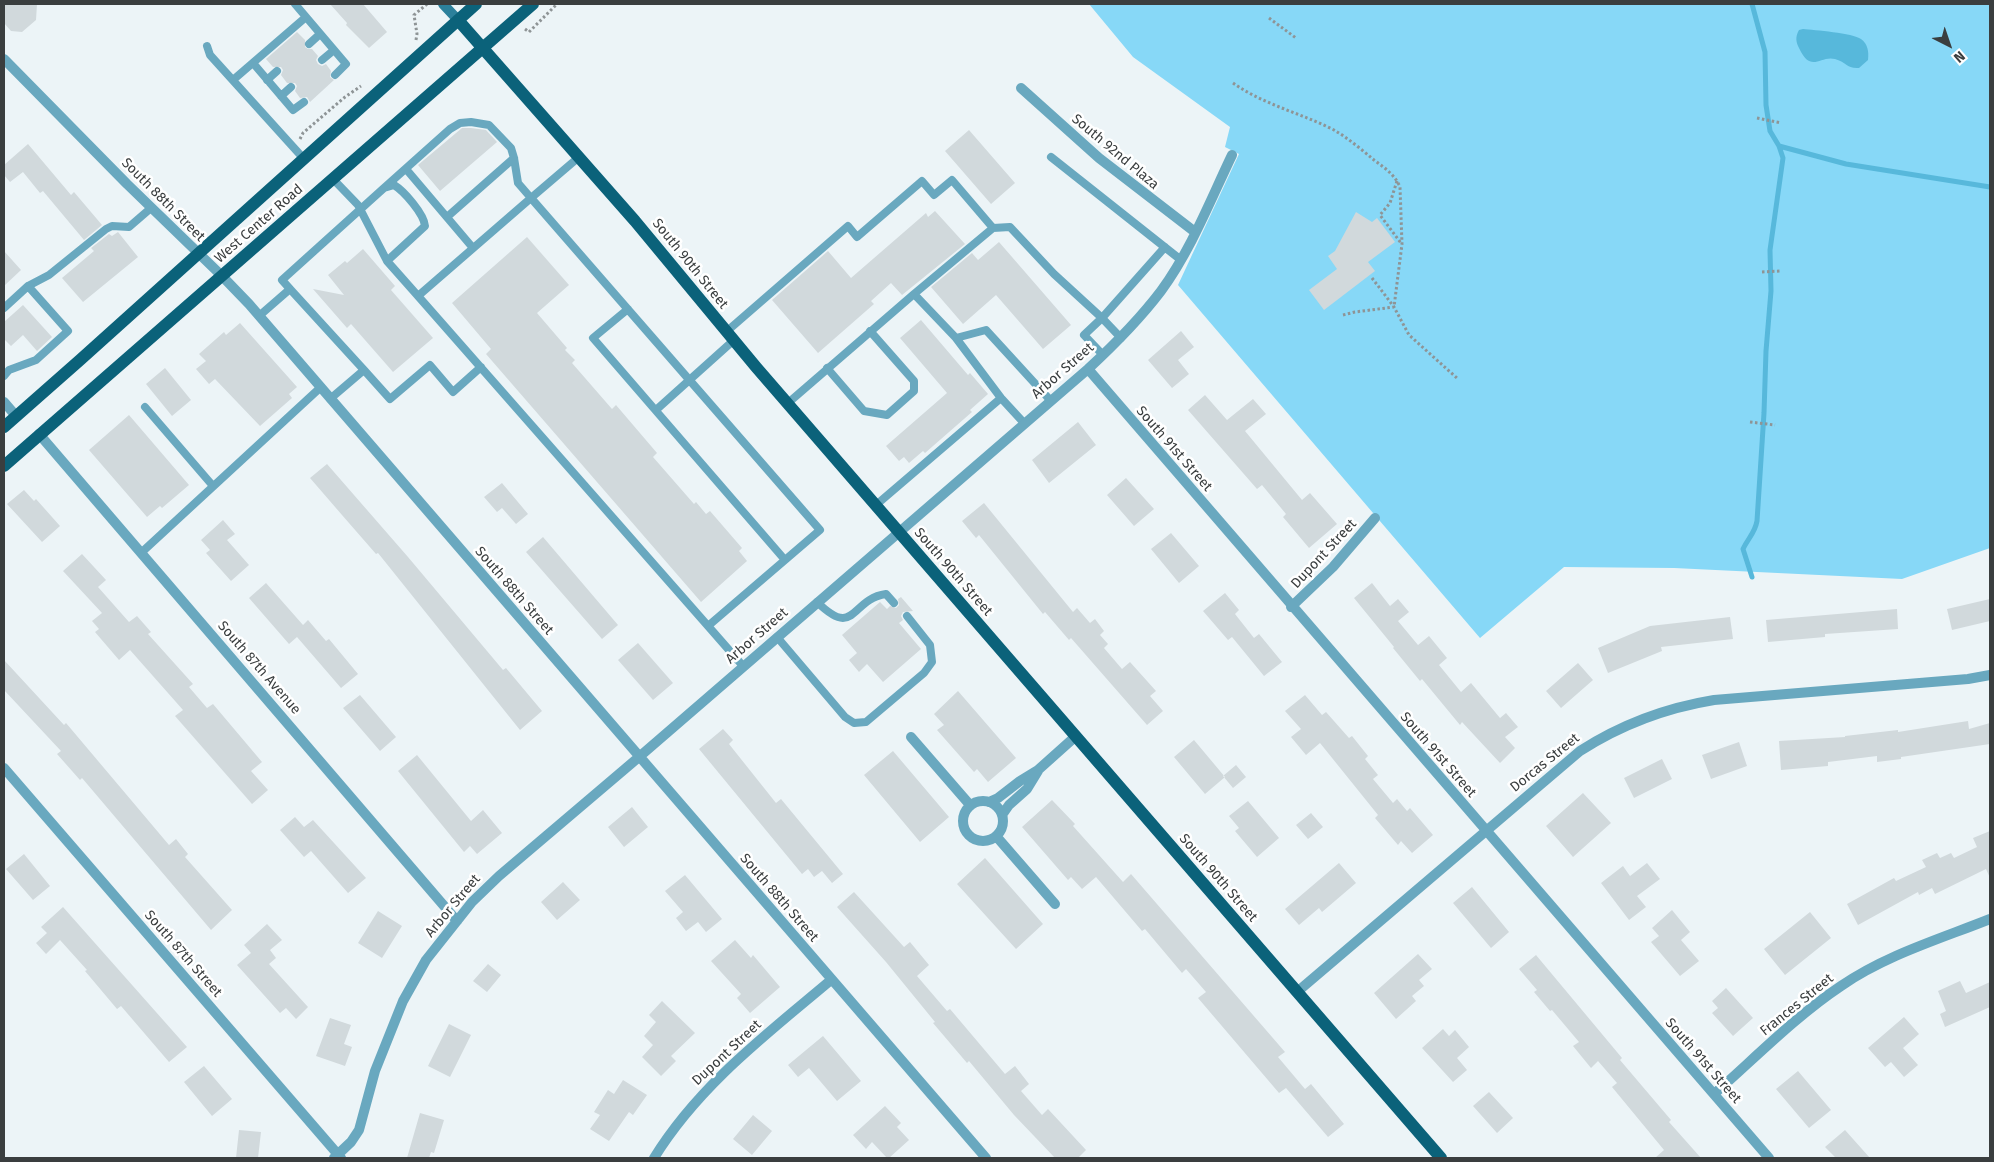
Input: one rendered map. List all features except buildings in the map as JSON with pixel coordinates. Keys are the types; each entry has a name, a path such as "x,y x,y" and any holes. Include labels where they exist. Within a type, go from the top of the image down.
{"main road":[{"name":"South 90th Street","path":"443,4 645,233 730,336 1441,1158"},
{"name":"West Center Road","path":"4,427 476,4"},
{"name":"West Center Road","path":"4,466 533,4"}],"street":[{"name":"South 88th Street","path":"4,59 222,276 259,316 986,1158"},
{"name":"South 92nd Plaza","path":"1021,88 1099,158 1195,232"},
{"name":"Arbor Street","path":"338,1157 351,1142 358,1130 375,1071 403,1001 426,960 472,902 498,876 639,757 898,531 1088,369 1121,338 1161,290 1180,260 1232,156"},
{"name":"South 91st Street","path":"1088,369 1291,607 1769,1158"},
{"path":"4,402 16,416"},
{"name":"South 87th Avenue","path":"39,434 457,921"},
{"name":"Dupont Street","path":"1291,607 1334,567 1375,518"},
{"name":"Dorcas Street","path":"1297,992 1580,751 1616,730 1658,712 1686,704 1714,700 1958,680 1990,675"},
{"path":"989,802 998,798 1038,770 1076,736"},
{"path":"911,737 970,805"},
{"name":"South 87th Street","path":"4,768 338,1157"},
{"path":"1002,815 1013,801 1028,789 1038,770"},
{"path":"982,801 989,802 999,808 1002,815 1002,827 996,836 990,840 974,839 964,827 963,819 966,811 970,805 982,801"},
{"path":"996,836 1055,904"},
{"name":"Frances Street","path":"1714,1094 1819,1002 1842,986 1866,971 1910,950 1990,919"},
{"name":"Dupont Street","path":"654,1158 679,1121 711,1085 744,1053 831,980"}],"lane":[{"path":"295,4 346,64 335,75"},
{"path":"233,80 306,17"},
{"path":"309,44 320,34"},
{"path":"207,46 210,55 304,159"},
{"path":"322,60 334,50"},
{"path":"253,63 294,110 304,102"},
{"path":"267,80 277,71"},
{"path":"281,96 291,88"},
{"path":"481,367 453,392 430,365 390,399 282,280 450,130 460,123 466,122 489,125 511,148 518,183 820,530 708,626"},
{"path":"418,296 579,157"},
{"path":"1051,157 1180,260"},
{"path":"448,217 514,158"},
{"path":"406,169 473,248"},
{"path":"333,179 360,209 387,261 743,666"},
{"path":"656,410 690,380 730,336 848,226 858,237 922,181 934,195 952,180 993,228"},
{"path":"384,188 394,184 398,187 425,220 425,226 387,261"},
{"path":"4,308 28,286 49,275 106,229 112,226 129,227 152,208"},
{"path":"788,403 870,331 993,228 1010,227 1054,274 1121,338"},
{"path":"1103,355 1084,335 1102,318 1164,247"},
{"path":"4,376 10,370 36,360 68,331 28,286"},
{"path":"259,316 290,289"},
{"path":"914,294 956,338 1001,398 1024,423"},
{"path":"628,309 593,338 785,560"},
{"path":"956,338 986,330 1051,401"},
{"path":"827,368 864,410 887,415 914,391 914,381 870,331"},
{"path":"330,399 364,370"},
{"path":"142,552 321,387"},
{"path":"876,505 1001,398"},
{"path":"145,407 213,486"},
{"path":"817,602 834,617 841,619 848,617 875,595 886,594 894,603"},
{"path":"777,637 845,717 854,723 866,722 924,673 932,662 930,645 907,616"}],"path":[{"path":"415,42 417,34 414,15 427,4"},
{"path":"528,32 557,4"},
{"path":"1269,18 1296,38"},
{"path":"294,148 304,133 345,97 367,82"},
{"path":"1233,83 1244,91 1275,106 1335,131 1398,180 1402,244 1394,307"},
{"path":"1757,118 1781,123"},
{"path":"1398,180 1390,203 1380,216 1402,244"},
{"path":"1762,272 1780,271"},
{"path":"1372,278 1394,307 1409,335 1458,379"},
{"path":"1343,315 1394,307"},
{"path":"1750,422 1775,425"}],"shaded area":[{"path":"1089,4 1990,4 1990,548 1902,579 1674,568 1564,567 1480,638 1178,285 1239,154 1225,147 1230,127 1133,57"},
{"path":"1799,30 1857,37 1867,46 1868,60 1859,68 1830,58 1812,62 1803,56 1797,42"}],"waterway":[{"path":"1752,4 1765,52 1766,105 1770,131 1779,146 1783,158 1770,250 1771,291 1757,521 1743,549 1752,577"},
{"path":"1779,146 1846,164 1990,187"}]}
